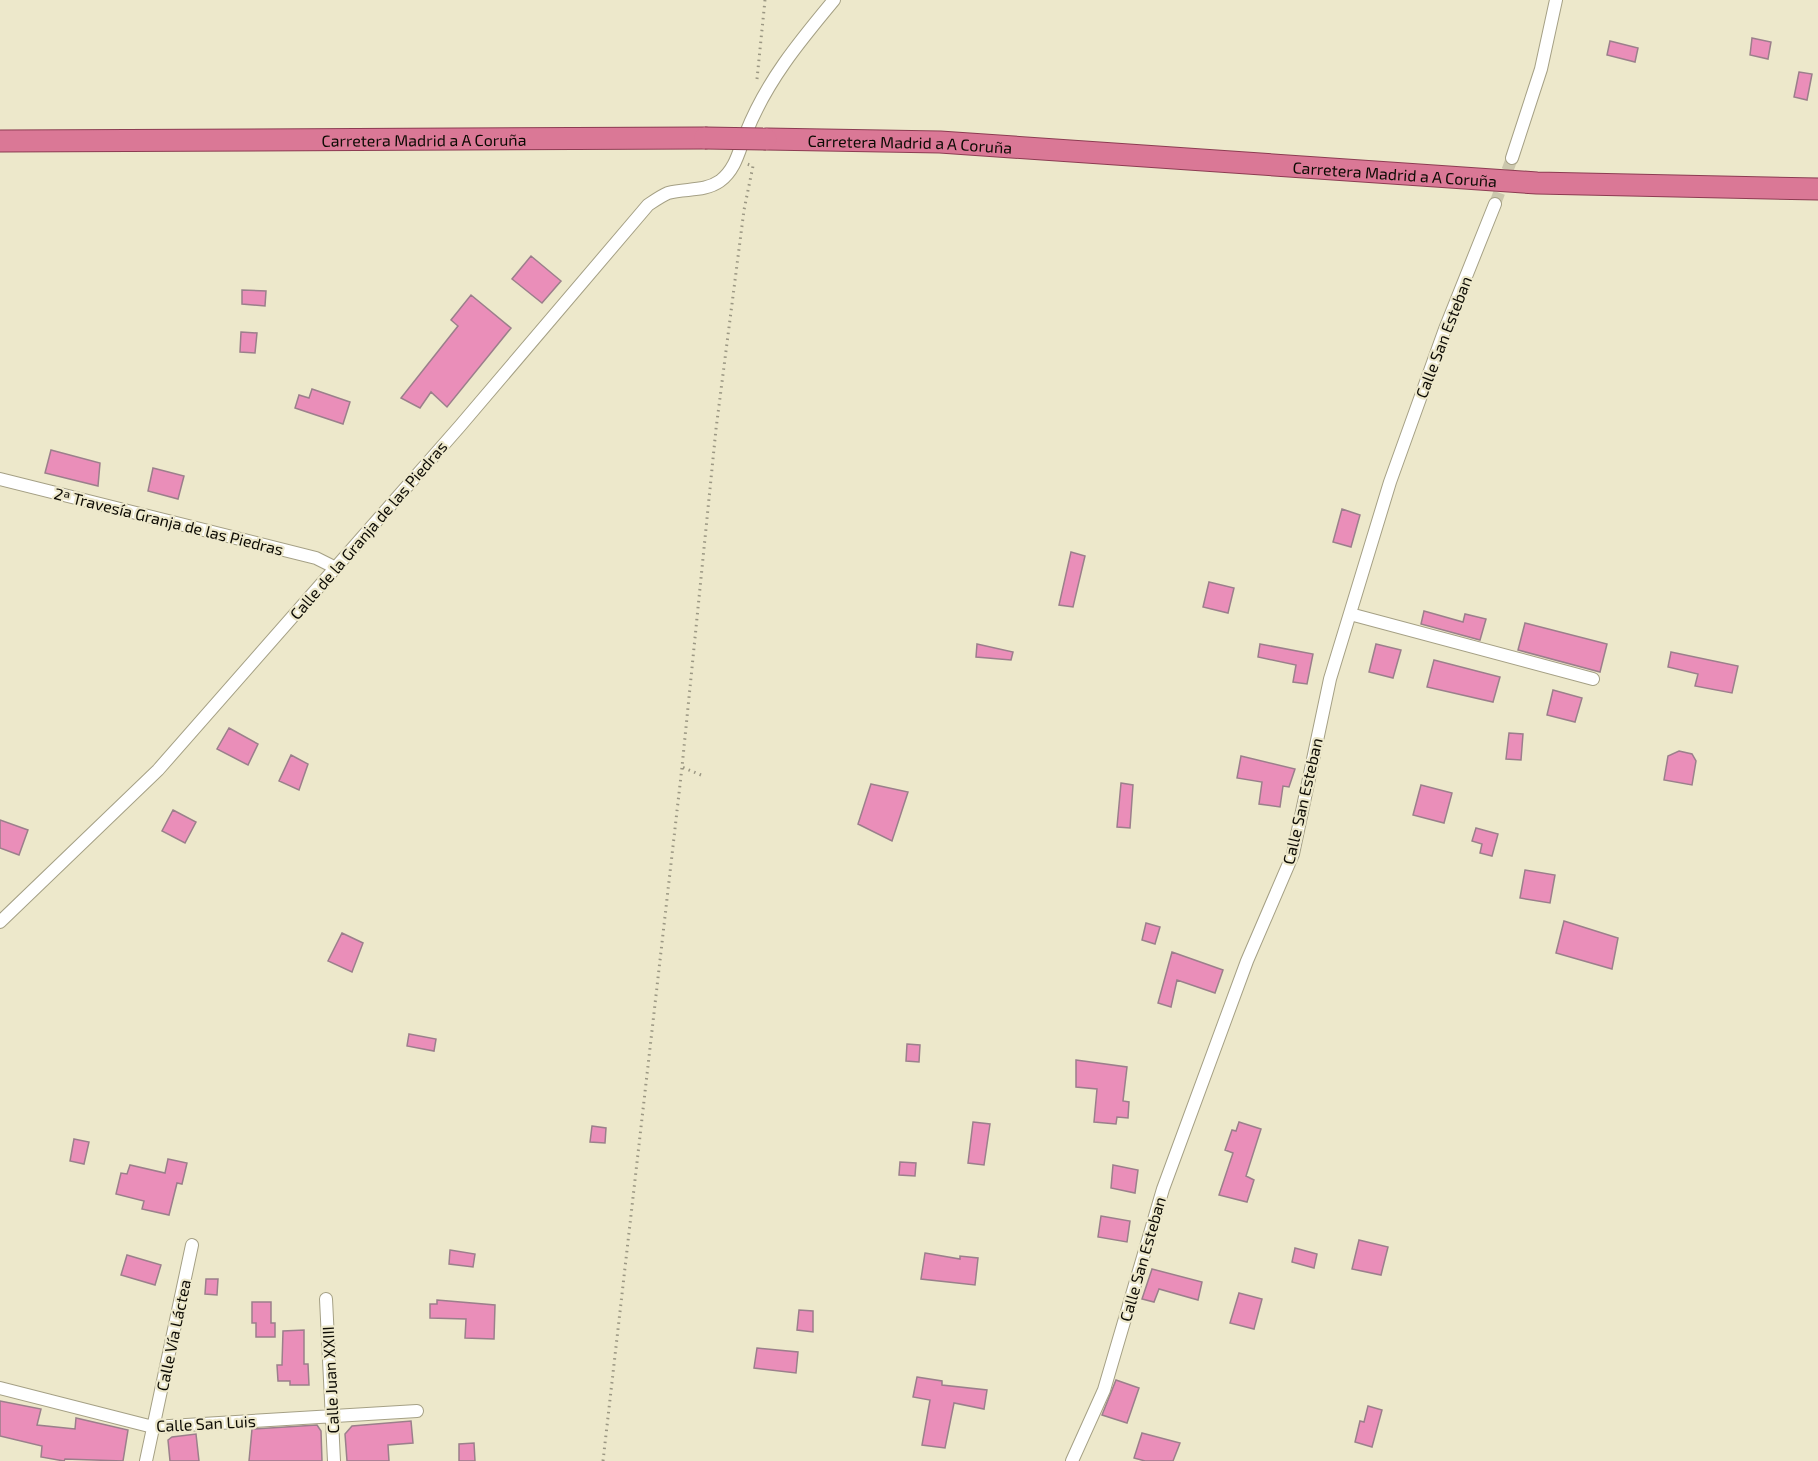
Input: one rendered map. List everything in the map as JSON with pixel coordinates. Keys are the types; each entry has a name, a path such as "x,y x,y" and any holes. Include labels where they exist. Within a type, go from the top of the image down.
{"highway":[{"name":"Carretera Madrid a A Coruña","path":"0,141 705,138 939,142 1537,183 1818,189"}],"street":[{"name":"Calle de la Granja de las Piedras","path":"0,922 158,770 336,568 648,205 666,194 703,189 720,181 737,158 771,80 834,0"},
{"path":"1512,158 1541,69 1556,0"},
{"name":"Calle San Esteban","path":"1072,1461 1104,1390 1163,1189 1247,961 1293,854 1330,679 1390,482 1445,329 1495,204"},
{"name":"2ª Travesía Granja de las Piedras","path":"0,478 316,558 336,568"},
{"path":"1350,614 1593,679"},
{"name":"Calle Vía Láctea","path":"146,1461 192,1245"},
{"name":"Calle Juan XXIII","path":"326,1299 334,1461"},
{"name":"Calle San Luis","path":"0,1388 153,1427 417,1411"}],"path":[{"path":"756,82 765,0"},
{"path":"603,1461 682,767 716,429 744,210 753,166 737,158"},
{"path":"682,767 701,775"}],"building":[{"path":"1752,38 1771,42 1768,59 1750,55"},
{"path":"1610,41 1638,48 1635,62 1607,55"},
{"path":"1799,72 1812,74 1807,100 1794,97"},
{"path":"531,256 561,281 542,303 512,279"},
{"path":"242,290 266,291 265,306 242,304"},
{"path":"471,295 511,328 447,407 431,392 420,408 401,398 458,326 451,320"},
{"path":"241,332 257,333 255,353 240,352"},
{"path":"312,389 350,402 343,424 295,408 299,395 309,398"},
{"path":"51,450 100,463 98,486 45,473"},
{"path":"153,468 184,476 178,499 148,491"},
{"path":"1342,509 1360,515 1351,547 1333,542"},
{"path":"1071,552 1085,556 1073,607 1059,605"},
{"path":"1209,582 1234,588 1228,613 1203,607"},
{"path":"1424,611 1463,622 1465,614 1486,619 1480,640 1421,624"},
{"path":"1525,623 1607,644 1600,672 1518,650"},
{"path":"977,644 1013,652 1011,660 976,657"},
{"path":"1260,644 1313,654 1307,684 1293,682 1296,665 1258,657"},
{"path":"1376,644 1401,650 1393,678 1369,672"},
{"path":"1671,652 1738,666 1732,693 1695,686 1698,674 1668,667"},
{"path":"1434,660 1500,677 1493,702 1427,687"},
{"path":"1553,690 1582,698 1575,722 1547,715"},
{"path":"229,728 258,744 248,765 217,749"},
{"path":"1509,733 1523,734 1521,760 1506,759"},
{"path":"1679,751 1692,754 1696,761 1692,785 1664,780 1668,756"},
{"path":"291,755 308,764 299,790 279,781"},
{"path":"1241,756 1295,769 1289,787 1283,786 1280,807 1259,804 1262,782 1237,778"},
{"path":"1121,783 1133,785 1130,828 1117,827"},
{"path":"871,784 908,792 892,841 858,824"},
{"path":"1421,785 1452,793 1444,823 1413,815"},
{"path":"173,810 196,822 185,843 162,831"},
{"path":"0,820 28,830 19,855 0,848"},
{"path":"1476,828 1498,834 1492,856 1480,853 1482,844 1472,841"},
{"path":"1525,870 1555,875 1550,903 1520,898"},
{"path":"1564,921 1618,938 1612,969 1556,953"},
{"path":"1146,923 1160,927 1155,944 1142,940"},
{"path":"342,933 363,943 352,972 328,961"},
{"path":"1172,952 1223,970 1215,993 1177,980 1171,1007 1158,1003"},
{"path":"409,1034 436,1039 434,1051 407,1046"},
{"path":"907,1044 920,1045 919,1062 906,1061"},
{"path":"1076,1060 1127,1067 1123,1101 1129,1102 1128,1118 1117,1117 1116,1124 1094,1122 1097,1089 1076,1087"},
{"path":"973,1122 990,1124 984,1165 968,1163"},
{"path":"1239,1122 1261,1129 1246,1176 1254,1180 1247,1202 1219,1195 1233,1153 1225,1150 1232,1130 1236,1131"},
{"path":"592,1126 606,1128 605,1143 590,1142"},
{"path":"74,1139 89,1142 84,1164 70,1161"},
{"path":"168,1159 187,1163 182,1184 177,1183 169,1215 142,1209 144,1201 116,1194 121,1173 127,1174 130,1165 165,1173"},
{"path":"900,1162 916,1163 915,1176 899,1175"},
{"path":"1113,1165 1138,1170 1135,1193 1111,1188"},
{"path":"1101,1216 1130,1221 1127,1242 1098,1237"},
{"path":"1359,1240 1388,1247 1381,1275 1352,1269"},
{"path":"1295,1248 1317,1254 1314,1268 1292,1262"},
{"path":"450,1250 475,1254 473,1267 449,1264"},
{"path":"925,1253 960,1259 960,1256 978,1258 975,1285 921,1279"},
{"path":"127,1255 161,1265 155,1285 121,1275"},
{"path":"1152,1269 1202,1282 1198,1300 1159,1289 1154,1302 1142,1299"},
{"path":"206,1279 218,1279 217,1295 205,1294"},
{"path":"1239,1293 1262,1299 1254,1329 1230,1323"},
{"path":"437,1300 495,1305 494,1339 465,1338 466,1319 430,1318 430,1304 437,1304"},
{"path":"252,1302 271,1302 271,1323 275,1323 275,1337 256,1337 256,1323 252,1323"},
{"path":"799,1310 813,1311 813,1332 797,1330"},
{"path":"304,1330 304,1364 308,1364 309,1385 290,1385 290,1381 278,1381 277,1365 282,1365 283,1331"},
{"path":"757,1348 798,1352 796,1373 754,1368"},
{"path":"917,1377 942,1381 942,1385 987,1390 984,1409 954,1403 945,1448 922,1445 930,1400 913,1397"},
{"path":"1116,1380 1139,1388 1127,1423 1102,1415"},
{"path":"0,1401 41,1409 37,1425 75,1429 76,1418 128,1430 123,1461 65,1459 64,1461 41,1457 42,1446 0,1436"},
{"path":"1368,1406 1382,1410 1372,1447 1355,1442 1360,1421 1364,1422"},
{"path":"411,1421 413,1443 388,1445 389,1461 347,1461 345,1434 352,1426"},
{"path":"317,1425 321,1431 322,1461 249,1461 252,1429"},
{"path":"1142,1433 1180,1443 1173,1461 1145,1461 1134,1458"},
{"path":"196,1434 199,1461 170,1461 168,1440 172,1437"},
{"path":"474,1443 475,1461 459,1461 459,1444"}],"tunnel":[{"path":"1495,204 1512,158"}]}
